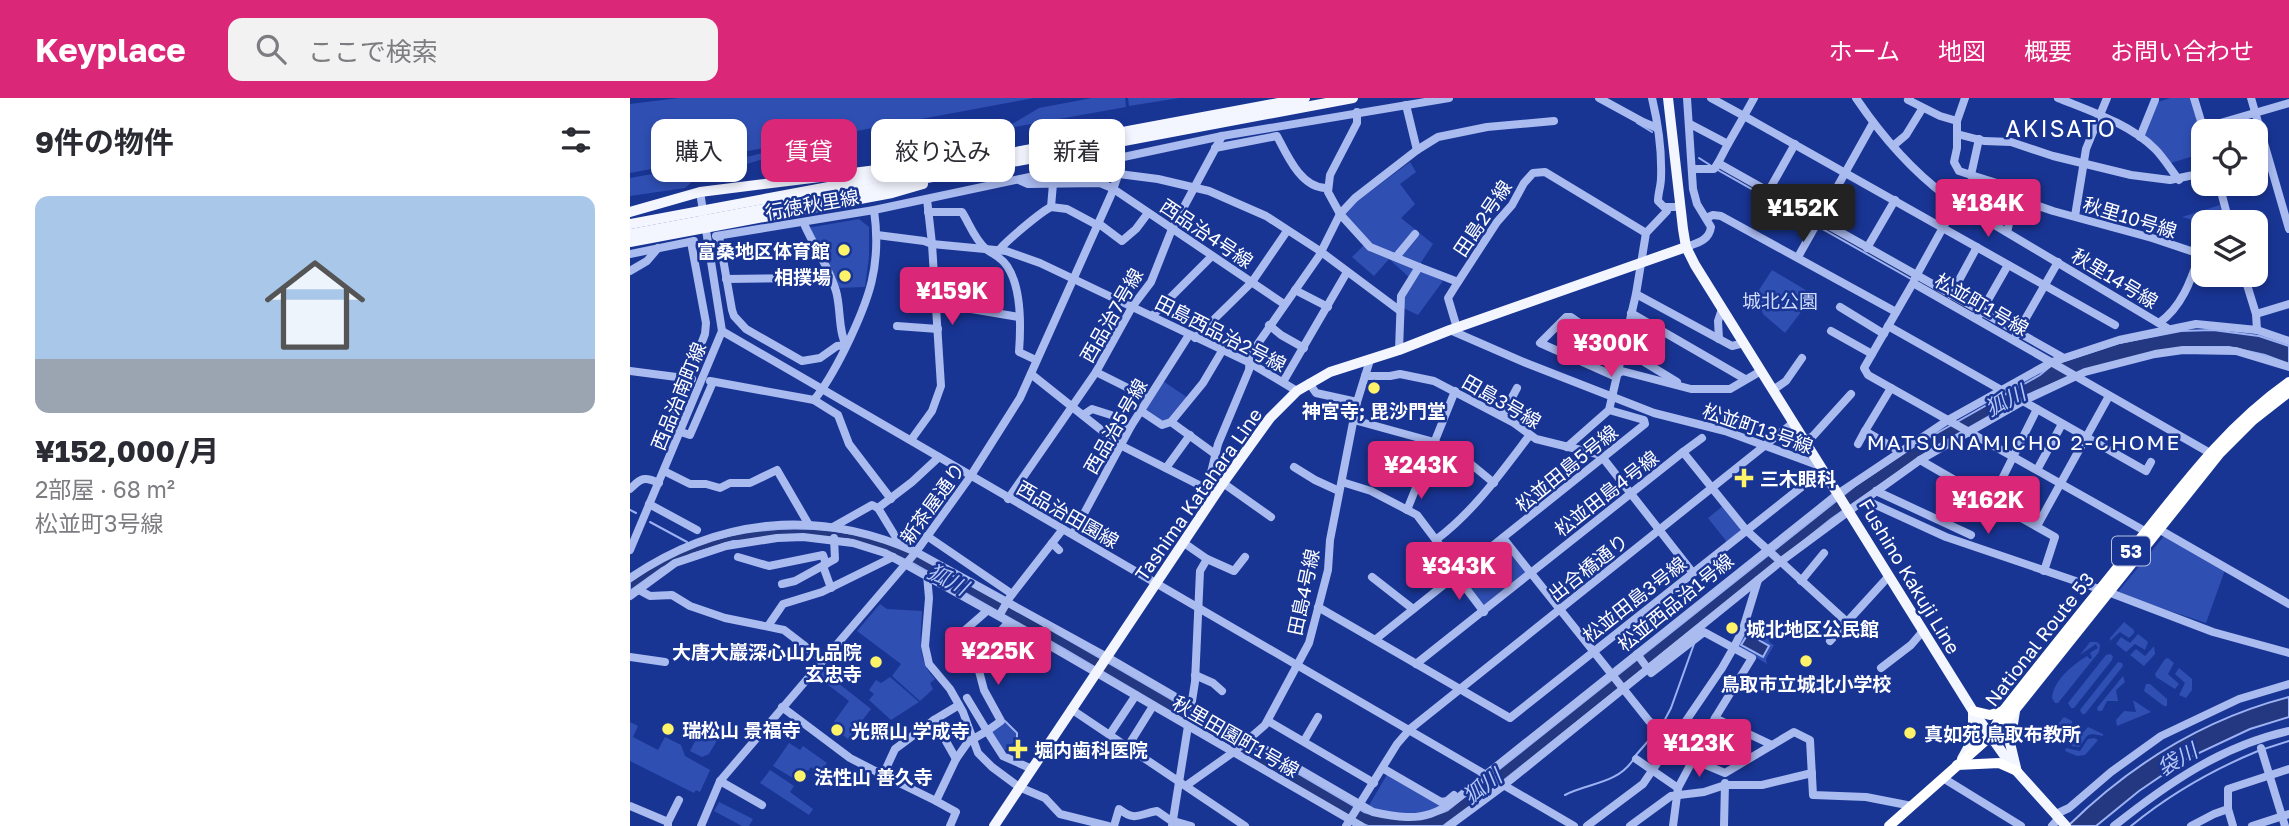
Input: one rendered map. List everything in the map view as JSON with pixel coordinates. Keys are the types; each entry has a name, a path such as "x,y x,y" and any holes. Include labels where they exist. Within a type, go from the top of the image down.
{"highway":[{"name":"National Route 53","path":"1889,826 1990,736 2224,443 2264,400 2289,382"},
{"name":"National Route 53","path":"2152,530 2175,492 2210,453 2289,392"},
{"path":"1973,711 1990,715 2009,710"},
{"path":"1957,765 1999,763 2017,771"}],"main road":[{"path":"1015,152 1305,98"},
{"path":"1015,161 1353,98"},
{"name":"Fushino Kakuji Line","path":"1668,98 1686,247 1793,424 1840,494 1973,711 2017,771 2059,821"},
{"path":"630,212 700,196 871,173"},
{"path":"630,224 871,179"},
{"path":"630,234 905,182"},
{"path":"630,242 892,193 930,182"},
{"name":"Tashima Katahara Line","path":"994,826 1184,543 1211,492 1223,483 1270,418 1297,391 1330,372 1399,350 1686,247"},
{"path":"2009,710 2010,743 2017,771"},
{"path":"1957,765 1973,739 1973,711"}],"street":[{"name":"行徳秋里線","path":"1125,156 1222,136 1449,98"},
{"path":"1600,98 1657,128"},
{"path":"1652,98 1662,181 1658,201 1667,208 1681,208"},
{"path":"1686,247 1709,236 1710,225 1695,197 1687,98"},
{"path":"1711,98 2115,325"},
{"path":"1692,169 1714,169 1754,98"},
{"path":"1965,98 1957,121 1955,167 1971,175"},
{"path":"2057,98 2100,115 2140,137 2156,149 2179,180"},
{"path":"2075,216 2087,149 2107,98"},
{"path":"2194,98 2200,119"},
{"path":"2251,98 2289,229"},
{"path":"1907,99 1922,109 1957,121"},
{"path":"2140,137 2155,99"},
{"name":"秋里14号線","path":"1859,100 1873,123 1917,173 1956,204 2167,328"},
{"path":"2237,119 2289,103"},
{"path":"1406,105 1417,150"},
{"path":"1893,146 1906,135 1922,109"},
{"path":"1215,148 1277,136 1292,164 1308,181 1314,187 1326,188 1329,175 1357,123 1357,112"},
{"path":"1031,373 1120,445 1211,492 1215,454 1250,363 1250,355 1318,256 1340,214 1355,198 1438,137 1487,127 1554,121"},
{"path":"1798,257 1873,123"},
{"path":"1690,124 1728,144"},
{"path":"1957,134 2011,142 2121,174 2167,180 2191,176"},
{"name":"西品治7号線","path":"1008,499 1096,372 1132,307 1151,282 1172,229 1222,136"},
{"path":"1946,196 1963,193 1972,183 1971,175 1979,139"},
{"path":"1768,192 1795,144"},
{"path":"1717,163 1867,248 1915,279 1951,295 1979,316 2008,265"},
{"name":"田島2号線","path":"1326,188 1340,214 1370,247 1458,282 1497,222 1512,205 1524,183 1536,172 1545,172 1646,233"},
{"path":"1125,175 1158,179 1209,191 1266,216 1320,251 1399,310"},
{"name":"秋里10号線","path":"1971,175 2016,189 2026,199 2053,211 2191,252"},
{"name":"行徳秋里線","path":"726,279 718,236 874,210 1029,178"},
{"path":"1020,180 1028,184 1053,185 1100,183 1112,188"},
{"path":"1051,207 1053,182"},
{"name":"新茶屋通り","path":"701,826 720,781 907,564 971,477 1020,398 1115,182"},
{"name":"西品治4号線","path":"1112,188 1284,304"},
{"path":"700,196 722,331"},
{"path":"911,440 938,398 941,375 927,199"},
{"path":"2007,232 2013,207 2026,199"},
{"path":"1867,248 1895,200"},
{"path":"1915,279 1956,204"},
{"path":"999,250 1005,242 1051,207 1067,209 1098,224 1122,240 1136,229 1148,212"},
{"path":"1567,447 1609,410 1636,294 1646,233 1667,208"},
{"path":"814,400 823,388 866,305 873,279 877,235 874,210"},
{"path":"929,212 962,212 978,240 986,249 1000,257 1009,269 1019,317 1019,352 1036,360"},
{"path":"1706,218 1721,216 1896,313"},
{"path":"804,226 829,271 836,291 842,337 846,345"},
{"name":"西品治5号線","path":"1073,534 1148,398 1192,337 1252,282 1287,231"},
{"path":"1396,257 1415,233"},
{"name":"田島西品治2号線","path":"877,235 932,244 999,250 1040,263 1250,363 1297,391"},
{"path":"630,254 692,241 706,323 691,378 670,425 675,430 690,435 712,382 814,400 838,415 849,444 891,499"},
{"path":"1951,295 1977,247"},
{"path":"630,271 647,261 658,248"},
{"path":"1152,316 1212,256"},
{"path":"2015,336 2058,262"},
{"path":"1399,350 1399,310 1402,293 1419,267"},
{"path":"1283,382 1348,272"},
{"path":"812,278 726,279 732,310 739,323 802,361 820,358 837,346 846,345"},
{"name":"松並町1号線","path":"1872,354 1915,279 2056,360 2109,396 2210,453"},
{"path":"2159,323 2175,310 2191,280"},
{"path":"1454,329 1448,298 1458,282"},
{"path":"2248,287 2256,314 2257,331"},
{"path":"1295,289 1328,307"},
{"path":"1636,294 1732,346 1744,343"},
{"path":"936,303 1019,317"},
{"path":"2256,314 2289,304"},
{"path":"1840,307 2003,391"},
{"path":"1718,339 1718,321 1723,309"},
{"path":"1632,313 1745,379"},
{"path":"1685,387 1571,317 1566,317 1540,343 1614,376 1622,371 1691,389 1730,389 1761,371"},
{"name":"松並西品治1号線","path":"834,533 900,545 916,552 1107,658 1358,806 1373,813 1398,818 1425,815 1448,807 1767,550 1899,451 2056,360 2091,347 2167,328 2196,324 2257,331 2289,341"},
{"path":"1269,325 1304,348"},
{"path":"897,326 938,329"},
{"name":"松並町13号線","path":"1454,329 1526,363 1654,413 1694,422 1821,468"},
{"name":"西品治田園線","path":"722,331 1008,499 1410,729 1484,778 1502,785"},
{"name":"西品治南町線","path":"630,550 722,331"},
{"path":"1831,331 1872,354 1864,368 1868,375 2061,484 2289,604"},
{"path":"1449,826 1625,689 1779,562 1848,510 1967,431 2076,375 2155,354 2209,349 2236,351 2289,367"},
{"path":"1141,411 1162,425 1171,422 1203,383 1222,351"},
{"path":"1773,390 1786,381 1802,358"},
{"name":"田島4号線","path":"1187,785 1234,752 1268,722 1309,643 1328,570 1330,540 1357,402 1370,360"},
{"path":"630,371 691,378"},
{"path":"1096,372 1148,398"},
{"name":"田島3号線","path":"1366,376 1400,374 1434,381 1502,416 1526,430 1529,436 1535,439 1597,454 1603,458"},
{"path":"1309,383 1316,393 1357,402"},
{"path":"1502,416 1517,388"},
{"path":"1858,444 1891,388"},
{"path":"1407,510 1455,391"},
{"path":"1804,441 1813,436 1851,394"},
{"path":"2037,526 2109,396"},
{"path":"2023,401 2146,471 2151,462"},
{"path":"1083,415 1092,409 1131,426"},
{"path":"1991,501 2037,409"},
{"name":"松並田島5号線","path":"1376,639 1645,424 1644,420 1609,410"},
{"path":"1354,420 1434,442 1466,460 1494,483"},
{"path":"1171,422 1215,454"},
{"name":"出合橋通り","path":"1349,822 1397,744 1410,729 1793,424"},
{"path":"2037,470 2062,424"},
{"path":"1865,431 1899,451"},
{"path":"1166,468 1190,435"},
{"path":"1437,539 1458,524 1494,483 1529,436"},
{"path":"1683,452 1702,438"},
{"name":"松並田島4号線","path":"1416,664 1683,452 1746,530 1847,622"},
{"path":"878,508 939,457"},
{"path":"1603,458 1693,573"},
{"path":"1920,460 2055,537 2044,571"},
{"path":"1294,467 1315,480 1371,491 1417,515 1437,539 1484,612"},
{"name":"松並田島3号線","path":"1460,690 1510,718 1821,468"},
{"path":"664,471 690,484 706,484 720,488 730,483 750,482 777,470 808,525"},
{"path":"630,489 641,478 646,477 659,483"},
{"path":"1223,483 1271,517"},
{"path":"1876,491 1971,536"},
{"path":"1865,500 1946,537 2104,590 2213,632 2289,653"},
{"path":"649,504 697,530"},
{"path":"630,596 675,563 726,546 834,533 872,505 878,508 900,545"},
{"path":"630,578 673,551 730,532 771,525 808,525 834,533"},
{"path":"1946,537 1951,526"},
{"path":"1000,615 1012,594 1063,529"},
{"path":"782,584 795,581 835,559 834,533"},
{"name":"秋里田園町1号線","path":"834,533 907,564 1000,615 1349,822 1361,826"},
{"path":"927,537 1012,594"},
{"path":"1503,538 1649,721 1673,739"},
{"path":"1052,543 1059,550"},
{"path":"1184,543 1207,559 1234,571 1245,557"},
{"path":"1801,581 1824,554"},
{"path":"738,558 769,566 823,555 831,588"},
{"path":"768,626 783,604 802,600 831,588 892,557"},
{"path":"1191,707 1200,608 1200,571 1207,559"},
{"path":"944,585 952,572"},
{"path":"927,575 929,598 925,646 929,664 950,689 983,759 1019,787 1045,798 1060,814 1108,826"},
{"path":"1830,641 1889,576"},
{"path":"1372,578 1413,609"},
{"path":"1587,826 1631,795 1653,771 1734,648 1743,629 1758,580"},
{"path":"639,590 650,596 672,595 705,612 789,632 823,660"},
{"path":"1318,607 1460,690"},
{"path":"964,631 988,610"},
{"path":"936,802 956,759 972,739 1001,721 984,690 974,652 993,639 1009,622"},
{"path":"1881,668 1911,645 1923,631"},
{"path":"1649,669 1704,632 1752,658 1715,718 1677,791 1673,826"},
{"path":"1638,655 1649,669"},
{"path":"630,657 665,662"},
{"path":"1195,675 1213,683 1222,691"},
{"path":"2059,821 2069,808 2111,772 2161,736 2239,699 2289,684"},
{"path":"1110,734 1136,695"},
{"path":"967,698 1003,755 1032,769"},
{"path":"883,775 895,749 959,705"},
{"path":"1128,746 1153,706"},
{"path":"782,708 850,758 956,812 950,826"},
{"path":"1071,709 1245,826"},
{"path":"1304,741 1318,717"},
{"path":"1715,718 1772,745"},
{"path":"934,720 956,759"},
{"path":"1268,722 1374,783"},
{"path":"1172,824 1188,726"},
{"path":"2114,826 2163,787 2196,767 2251,743 2289,731"},
{"path":"1725,774 1794,732 1810,740 1813,795 1866,797 1912,806"},
{"path":"2261,748 2286,815 2285,826"},
{"path":"1636,759 1677,791"},
{"path":"1694,760 1725,774"},
{"path":"1384,769 1441,802 1447,801 1473,780 1484,778"},
{"path":"2233,826 2228,809 2228,789 2289,769"},
{"path":"1630,826 1677,791 1704,792 1725,785 1762,785 1811,773"},
{"path":"1724,826 1725,774"},
{"path":"1943,778 2021,826"},
{"path":"720,781 762,805"},
{"path":"1502,785 1574,826"},
{"path":"630,806 668,824 679,800"},
{"path":"1114,826 1119,809 1134,817 1157,811 1172,824 1191,826"},
{"path":"2191,826 2228,809"},
{"path":"2252,826 2286,815"}],"green space":[{"path":"679,98 1034,98 921,119 871,119 871,128 857,131 857,119 761,119 761,149 747,151 747,119 651,119 651,169 630,173 630,104"},
{"path":"1092,98 1125,98 1126,107 1059,119 1029,119 1029,124 1015,127 1015,122 1039,108"},
{"path":"1128,98 1179,98 1129,106"},
{"path":"2170,98 2191,98 2196,119 2191,119 2191,157 2171,163 2144,136 2158,102"},
{"path":"761,153 761,160 747,164 747,157"},
{"path":"1410,162 1416,172 1400,184 1415,204 1401,218 1433,244 1420,264 1374,246 1346,218 1351,206"},
{"path":"651,174 651,182 692,182 685,188 630,196 630,178"},
{"path":"2220,205 2221,210 2204,210"},
{"name":"富桑地区体育館","path":"859,219 869,227 865,287 836,288 807,228"},
{"path":"1364,245 1371,252 1417,269 1410,278 1389,259 1374,276 1352,257"},
{"path":"1419,270 1443,281 1418,315 1401,307 1402,297"},
{"name":"城北公園","path":"1772,270 1814,295 1785,333 1763,314 1757,293"},
{"path":"1163,381 1188,398 1165,424 1146,412"},
{"path":"1723,506 1741,528 1727,542 1708,518"},
{"path":"2165,535 2225,570 2206,623 2117,593"},
{"path":"1501,543 1526,573 1484,606 1459,576"},
{"path":"880,604 887,609 922,611 922,656 935,679 930,683 933,689 920,701 892,676 901,664 857,631"},
{"path":"2124,622 2134,633 2129,638 2120,632 2110,641 2110,638"},
{"path":"1746,630 1759,638 1763,633 1770,638 1769,642 1774,645 1766,659 1767,664 1737,646"},
{"path":"2138,634 2148,642 2145,650 2135,644 2126,652 2116,644 2121,637 2130,643"},
{"path":"2090,642 2100,645 2099,652 2058,703 2055,703 2052,698 2060,679 2087,656 2092,658 2090,653 2098,648 2096,644 2080,655"},
{"path":"2154,646 2155,654 2144,666 2130,655 2136,649 2145,656"},
{"path":"2106,655 2113,656 2112,660 2074,708 2071,708 2068,703"},
{"path":"2168,658 2174,663 2168,674 2179,684 2175,689 2155,674"},
{"path":"2118,662 2123,666 2085,714 2082,714 2080,710"},
{"path":"2179,668 2192,679 2192,690 2186,698 2179,695 2185,683 2175,674"},
{"path":"823,671 871,709 848,739 831,726 849,701 818,677"},
{"path":"2123,676 2125,682 2116,690 2118,701 2107,701 2102,711 2098,711 2097,708"},
{"path":"890,677 919,702 891,720 869,700 874,694 869,690 876,680 881,683"},
{"path":"2146,684 2150,684 2167,699 2167,706 2144,691"},
{"path":"2133,700 2151,712 2117,726 2116,720 2124,711 2136,712"},
{"path":"2064,717 2072,721 2072,724 2064,731 2060,727 2056,731 2061,735 2049,743 2046,739"},
{"path":"1005,721 1017,739 1003,752 991,730"},
{"path":"630,722 638,726 633,737 658,750 665,737 681,745 685,756 710,770 700,792 696,790 694,793 630,761"},
{"path":"2088,727 2103,736 2090,734 2079,747 2071,746"},
{"path":"702,728 719,737 709,754 702,757 690,751"},
{"path":"2088,739 2098,740 2085,755 2077,756 2065,751 2066,748 2080,751"},
{"path":"789,743 800,750 803,746 827,763 822,770 818,768 816,771 811,767 808,771 804,769 796,780 773,766"},
{"path":"770,770 794,786 790,792 813,809 809,815 760,783"},
{"path":"1388,773 1444,806 1424,812 1406,813 1368,807"},
{"path":"719,802 753,819 749,826 742,826 714,811"}],"water":[{"path":"1719,167 1975,311 1973,314 1718,170"},
{"name":"狐川","path":"2213,330 2259,336 2289,346 2289,364 2265,355 2229,347 2189,347 2071,376 2025,396 1933,448 1831,519 1443,826 1368,826 1358,822 914,564 891,553 847,539 733,541 692,554 662,568 630,591 630,582 685,550 746,533 809,529 872,538 909,551 947,570 1364,812 1394,817 1430,815 1448,810 1855,486 1916,445 2040,375 2052,365 2119,343 2181,331"},
{"path":"1748,634 1769,646 1763,657 1741,645"},
{"name":"袋川","path":"2289,697 2289,717 2250,729 2186,759 2139,791 2096,826 2068,826 2117,783 2170,747 2227,718"}],"waterway":[{"path":"1637,123 1652,132"},
{"path":"1699,158 1710,165"},
{"path":"630,510 636,513"},
{"path":"650,522 687,542"},
{"path":"1662,725 1671,708 1694,644"},
{"path":"1005,721 1017,733 1017,738"},
{"path":"1636,755 1656,732"},
{"path":"2264,749 2289,741"},
{"path":"2131,826 2192,784 2258,751"},
{"path":"1565,795 1619,774 1633,760"}],"place":[{"name":"富桑地区体育館","path":"844,250"},
{"name":"相撲場","path":"845,276"},
{"name":"神宮寺; 毘沙門堂","path":"1374,388"},
{"name":"三木眼科","path":"1744,478"},
{"name":"城北地区公民館","path":"1732,628"},
{"name":"鳥取市立城北小学校","path":"1806,661"},
{"name":"大唐大巖深心山九品院 玄忠寺","path":"876,662"},
{"name":"瑞松山 景福寺","path":"668,729"},
{"name":"光照山 学成寺","path":"837,730"},
{"name":"真如苑 鳥取布教所","path":"1910,733"},
{"name":"堀内歯科医院","path":"1018,749"},
{"name":"法性山 善久寺","path":"800,776"}],"district":[{"name":"AKISATO","path":"2061,128"},
{"name":"MATSUNAMICHO 2-CHOME","path":"2024,442"}]}
